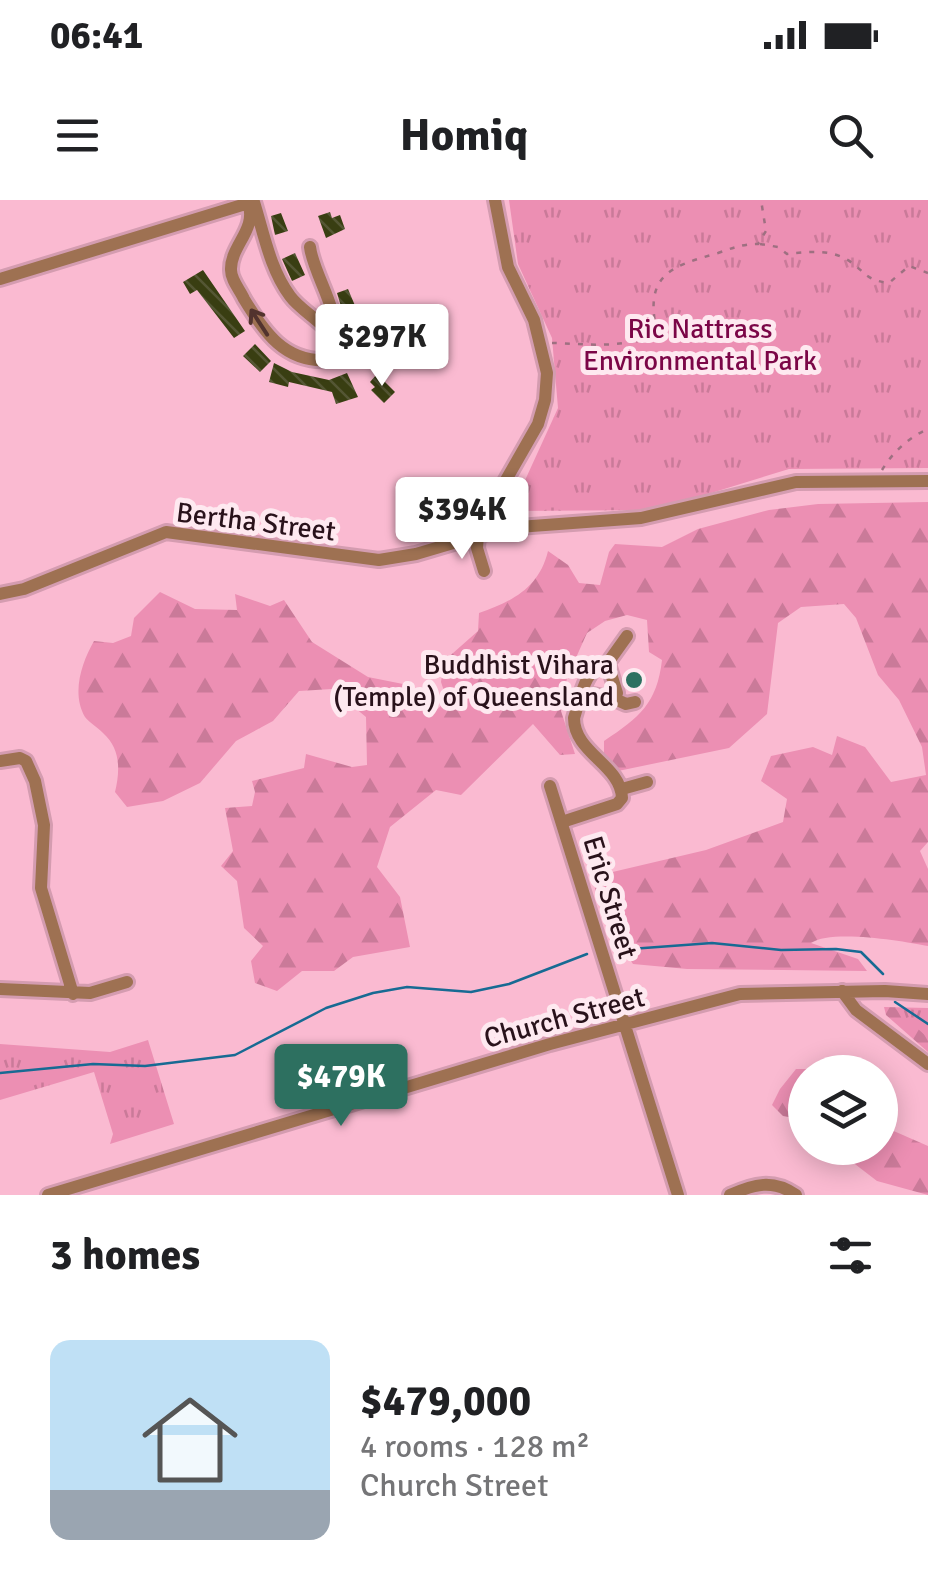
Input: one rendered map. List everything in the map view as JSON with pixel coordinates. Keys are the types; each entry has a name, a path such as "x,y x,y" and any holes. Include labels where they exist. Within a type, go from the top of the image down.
{"street":[{"path":"484,570 477,548 478,535 538,424 547,372 542,344 508,267 495,200"},
{"path":"0,278 253,202"},
{"path":"253,202 282,283 309,317 333,334"},
{"path":"253,202 231,271 256,320 276,344 308,358 325,360 333,356 336,347 334,318 314,271 310,246"},
{"name":"Bertha Street","path":"0,594 166,532 379,560 526,524 641,518 796,482 928,480"},
{"path":"607,664 629,632"},
{"path":"607,664 616,699"},
{"path":"562,822 618,804 622,798 622,789 577,737 574,718 594,669 607,664"},
{"path":"580,701 588,694 626,704 635,702"},
{"path":"0,761 26,761 35,781 44,825 41,888 73,994"},
{"path":"622,789 647,782"},
{"name":"Eric Street","path":"550,786 678,1195"},
{"path":"0,989 73,994 127,982"},
{"path":"842,992 856,1010 928,1064"},
{"name":"Church Street","path":"48,1195 550,1044 740,994 928,994"},
{"path":"730,1195 766,1183 796,1195"},
{"path":"750,1187 764,1195"}],"path":[{"path":"758,244 766,231 761,200"},
{"path":"542,344 590,347 647,338 656,328 653,295 674,266 743,244 778,246 787,254 827,252 848,260 872,281 889,284 910,266 928,274"},
{"path":"878,480 893,454 928,429"}],"green space":[{"name":"Ric Nattrass Environmental Park","path":"509,200 928,200 928,468 789,469 656,510 511,511 558,408 552,338 518,264"},
{"path":"928,502 928,842 920,851 928,869 928,946 850,936 811,943 858,959 867,971 687,969 633,964 607,927 595,889 604,874 706,850 783,822 787,799 761,781 771,756 813,747 832,755 837,736 865,747 891,782 926,775 922,747 899,700 878,675 856,618 844,604 801,607 778,623 767,714 729,748 618,771 604,756 604,741 645,708 656,687 662,660 649,652 647,620 627,615 605,621 587,633 567,678 561,711 575,754 560,755 533,724 461,795 436,790 390,827 377,867 400,897 410,947 353,957 334,971 302,971 277,991 255,983 251,961 263,946 244,928 237,881 221,866 233,851 225,808 252,806 252,781 304,768 306,754 352,767 367,765 366,717 332,689 299,691 273,721 236,741 200,783 163,801 127,807 115,792 118,768 113,746 81,708 80,678 94,641 113,643 131,636 134,618 160,592 195,609 237,610 235,594 270,606 284,600 312,642 368,677 408,685 412,698 430,716 447,700 441,682 444,661 478,631 479,613 513,598 531,584 548,551 568,565 579,583 600,585 615,544 662,547 698,529 769,510 818,504"},
{"path":"884,1007 928,1008 928,1052 886,1015"},
{"path":"895,1008 928,1011 928,1038"},
{"path":"148,1040 174,1124 110,1144 113,1134 94,1072 0,1100 0,1044 110,1052"},
{"path":"788,1079 788,1117 772,1105"},
{"path":"898,1133 928,1146 928,1195 877,1181 856,1165 898,1165"}],"building":[{"path":"330,212 332,218 340,215 345,229 326,238 318,216"},
{"path":"281,213 288,231 275,235 271,216"},
{"path":"295,253 305,275 292,281 282,259"},
{"path":"203,270 245,331 234,338 197,290 190,294 183,282"},
{"path":"348,289 356,308 343,313 337,293"},
{"path":"369,318 377,341 363,345 356,323"},
{"path":"255,344 271,361 260,372 243,356"},
{"path":"274,363 292,372 329,380 347,373 358,397 336,404 332,392 289,382 288,387 269,382"},
{"path":"377,374 395,392 384,403 371,390 375,387 370,382"}],"waterway":[{"path":"617,950 712,943 781,950 836,949 861,952 883,974"},
{"path":"0,1073 93,1064 145,1066 235,1055 326,1008 373,993 407,987 471,992 509,984 587,954"},
{"path":"895,1002 928,1024"}],"place":[{"name":"Buddhist Vihara (Temple) of Queensland","path":"634,680"}]}
